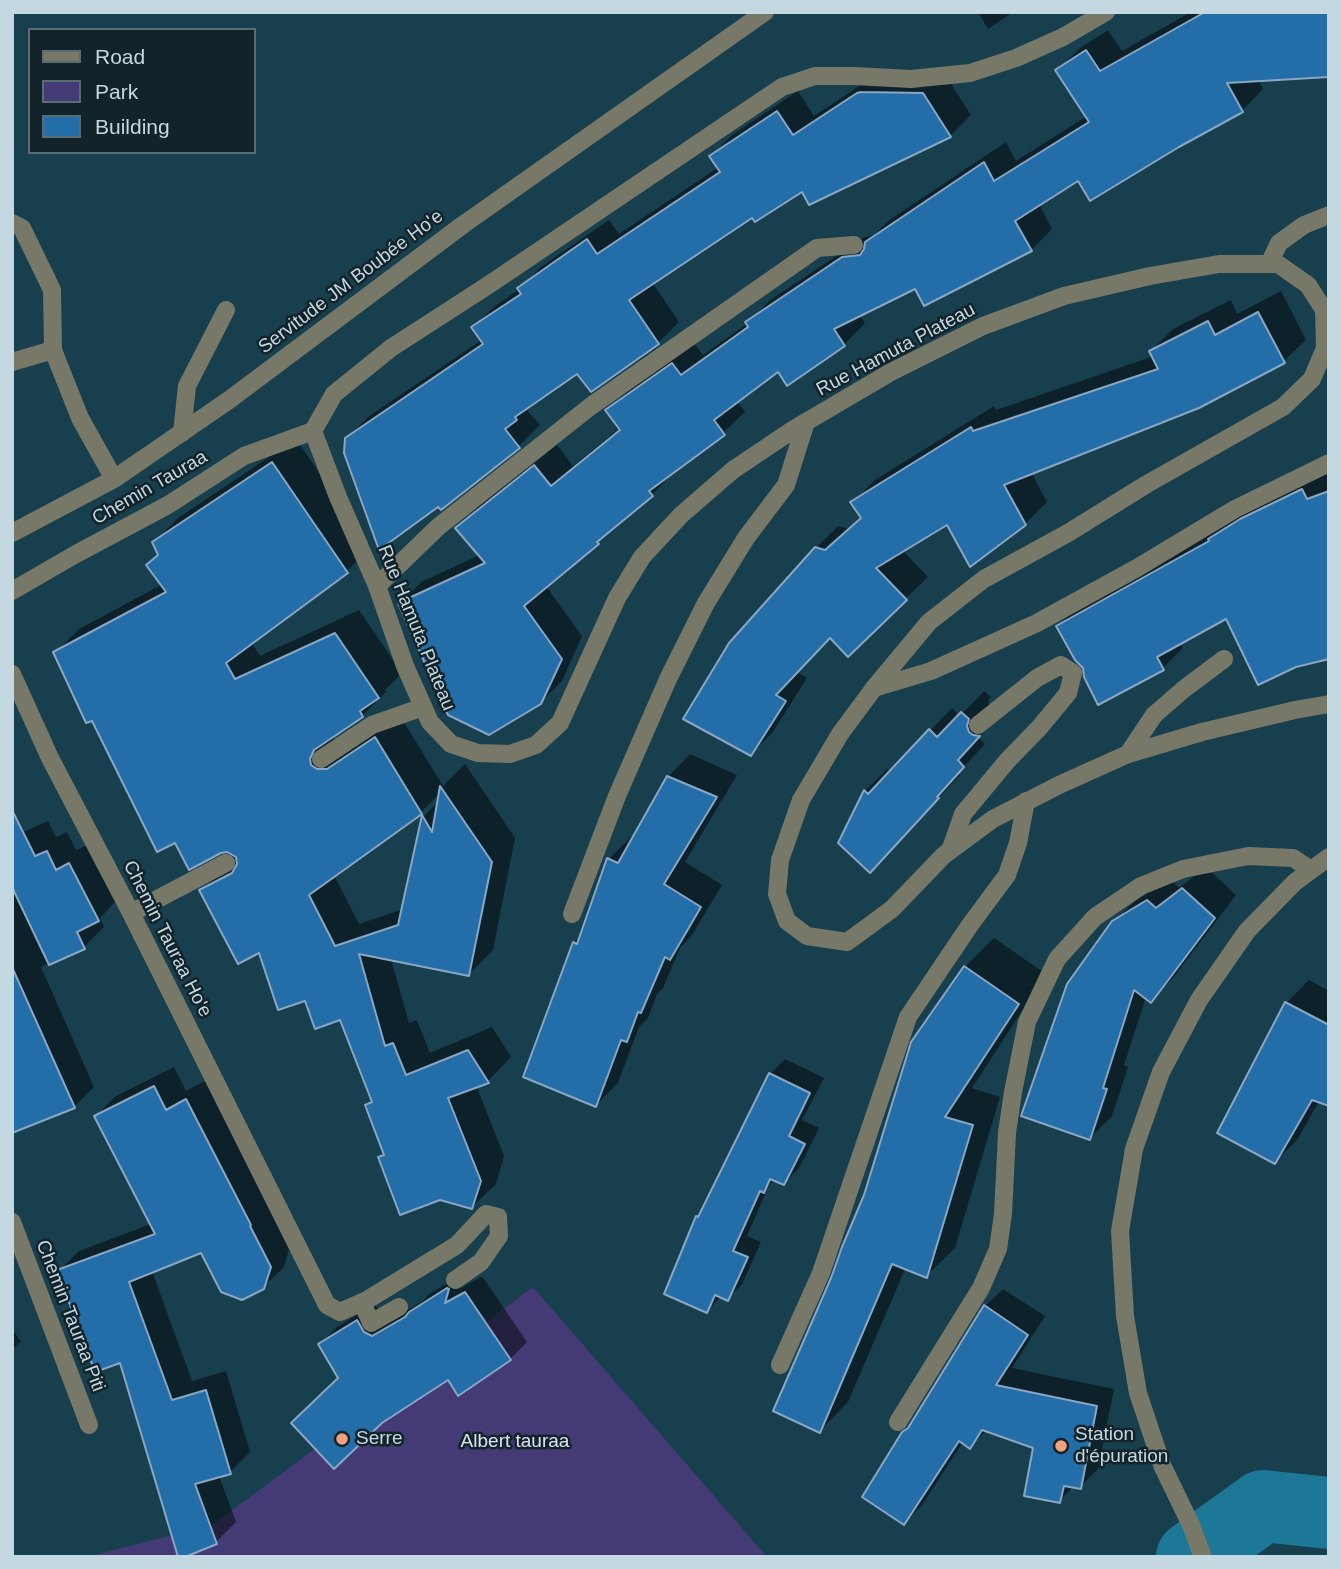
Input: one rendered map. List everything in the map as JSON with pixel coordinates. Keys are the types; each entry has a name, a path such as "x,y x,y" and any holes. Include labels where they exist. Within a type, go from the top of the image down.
{"street":[{"name":"Servitude JM Boubée Ho'e","path":"12,533 114,479 182,433 464,224 765,12"},
{"path":"313,431 334,394 391,348 782,87 815,76 854,75 911,79 970,74 1016,58 1063,37 1106,12"},
{"path":"1269,264 1279,243 1304,225 1329,215"},
{"path":"12,223 22,228 52,290 53,350 80,418 114,479"},
{"path":"377,586 438,527 592,405 817,247 854,245"},
{"name":"Rue Hamuta Plateau","path":"313,431 377,586 405,666 430,722 451,744 478,753 510,754 536,745 560,723 617,598 642,557 681,515 733,470 806,422 891,372 983,327 1064,296 1150,276 1219,264 1278,264 1308,285 1324,310 1325,348 1312,379 1283,407 984,579 929,622 840,734 801,800 780,860 777,894 787,921 807,936 847,942 892,909 950,851 993,819 1026,802 1128,754 1202,732 1329,704"},
{"path":"182,433 187,386 226,310"},
{"path":"12,362 53,350"},
{"path":"572,914 617,796 668,678 706,603 746,538 786,485 806,422"},
{"name":"Chemin Tauraa","path":"12,591 168,505 244,456 313,431"},
{"path":"874,688 931,671 1037,623 1138,568 1235,509 1329,463"},
{"path":"1128,754 1154,715 1224,659"},
{"path":"950,851 963,814 1068,693 1073,673 1061,665 1037,678 978,725"},
{"name":"Chemin Tauraa Ho'e","path":"12,674 50,758 131,913 327,1305 340,1312 362,1302"},
{"path":"321,759 372,725 423,707"},
{"path":"780,1365 821,1273 908,1017 1007,875 1018,843 1026,802"},
{"path":"898,1422 981,1288 998,1249 1003,1214 1007,1133 1027,1022 1057,960 1095,917 1141,886 1183,869 1248,856 1293,858 1311,870"},
{"path":"1203,1557 1162,1465 1138,1393 1125,1316 1120,1231 1134,1149 1161,1072 1199,1000 1247,931 1295,882 1329,857"},
{"path":"131,913 226,863"},
{"path":"399,1307 371,1323 362,1302 457,1245 486,1214 498,1217 499,1236 481,1262 455,1280"},
{"name":"Chemin Tauraa Piti","path":"12,1222 89,1424"}],"green space":[{"name":"Albert tauraa","path":"533,1287 767,1557 87,1557 212,1525"}],"building":[{"path":"1205,12 1329,12 1329,77 1227,83 1243,112 1090,201 1078,181 1015,221 1032,251 924,306 915,289 834,329 845,346 787,386 778,372 714,420 725,435 649,491 653,496 524,606 562,659 541,704 489,735 448,715 398,603 485,563 455,528 534,465 551,486 620,430 605,410 672,363 681,375 748,327 745,322 842,257 860,255 865,242 984,162 994,181 1089,122 1055,70 1086,50 1100,71"},
{"path":"861,92 923,93 951,137 809,205 802,192 755,222 752,218 629,300 659,344 591,392 577,374 515,417 517,420 505,429 520,448 441,510 438,507 379,550 344,453 345,438 483,344 471,327 521,294 517,288 587,239 597,254 720,172 709,156 777,111 793,135"},
{"path":"1258,312 1285,363 1199,408 1004,485 1026,525 970,567 947,525 876,568 907,600 848,657 830,638 776,695 786,701 751,756 683,719 729,643 815,547 825,550 861,518 850,502 971,427 973,431 1158,369 1149,351 1208,321 1215,335"},
{"path":"272,462 348,573 226,663 235,679 335,633 379,698 360,711 363,717 314,750 310,759 311,765 317,769 327,769 375,737 422,814 309,895 335,946 398,925 422,815 432,832 440,786 492,862 469,976 359,954 385,1046 393,1043 406,1075 468,1050 489,1083 448,1098 481,1181 472,1209 440,1200 400,1215 378,1157 384,1155 365,1105 372,1102 340,1020 315,1029 305,1001 278,1010 259,953 238,964 199,890 232,873 237,864 236,857 227,852 221,853 189,870 175,843 157,852 92,721 86,723 53,652 166,592 146,565 158,555 152,542"},
{"path":"1302,489 1307,499 1329,491 1329,659 1296,667 1258,685 1226,619 1157,657 1164,670 1098,705 1084,677 1083,668 1075,660 1056,626 1209,541 1208,539 1240,519"},
{"path":"961,712 969,719 969,732 980,736 958,760 964,767 870,873 838,843 864,790 868,794 929,729 937,737"},
{"path":"667,776 717,797 664,884 701,907 670,960 665,957 641,1013 638,1012 627,1042 621,1040 596,1107 523,1077 573,942 577,944 607,858 618,863"},
{"path":"12,810 35,856 47,851 56,870 69,863 99,921 77,932 85,949 49,965 12,887"},
{"path":"1182,888 1215,918 1151,1003 1134,990 1103,1088 1107,1089 1090,1140 1021,1116 1067,984 1112,921 1147,900 1156,908"},
{"path":"964,966 1019,1004 945,1117 973,1125 927,1278 892,1264 820,1433 773,1411 864,1195 911,1042"},
{"path":"12,967 75,1108 12,1133"},
{"path":"1285,1002 1329,1025 1329,1106 1312,1100 1275,1164 1217,1133"},
{"path":"769,1073 810,1093 789,1136 805,1144 784,1185 770,1179 764,1193 760,1191 733,1251 748,1257 728,1301 715,1295 707,1313 664,1294 696,1216 698,1217"},
{"path":"154,1086 166,1110 186,1099 271,1267 264,1289 242,1300 221,1292 201,1253 129,1282 172,1400 206,1390 231,1474 195,1484 217,1544 185,1557 178,1557 120,1363 95,1372 57,1270 155,1234 94,1116"},
{"path":"449,1289 445,1303 465,1292 511,1360 458,1396 448,1380 382,1423 334,1469 291,1423 338,1378 318,1344 357,1320 364,1332 372,1336"},
{"path":"984,1305 1028,1335 996,1385 1097,1406 1081,1489 1064,1486 1060,1503 1024,1496 1033,1448 982,1430 970,1449 959,1441 904,1525 862,1497"}],"waterway":[{"path":"1192,1557 1263,1506 1329,1513"}],"place":[{"name":"Serre","path":"342,1439"},
{"name":"Station d'épuration","path":"1061,1446"}]}
